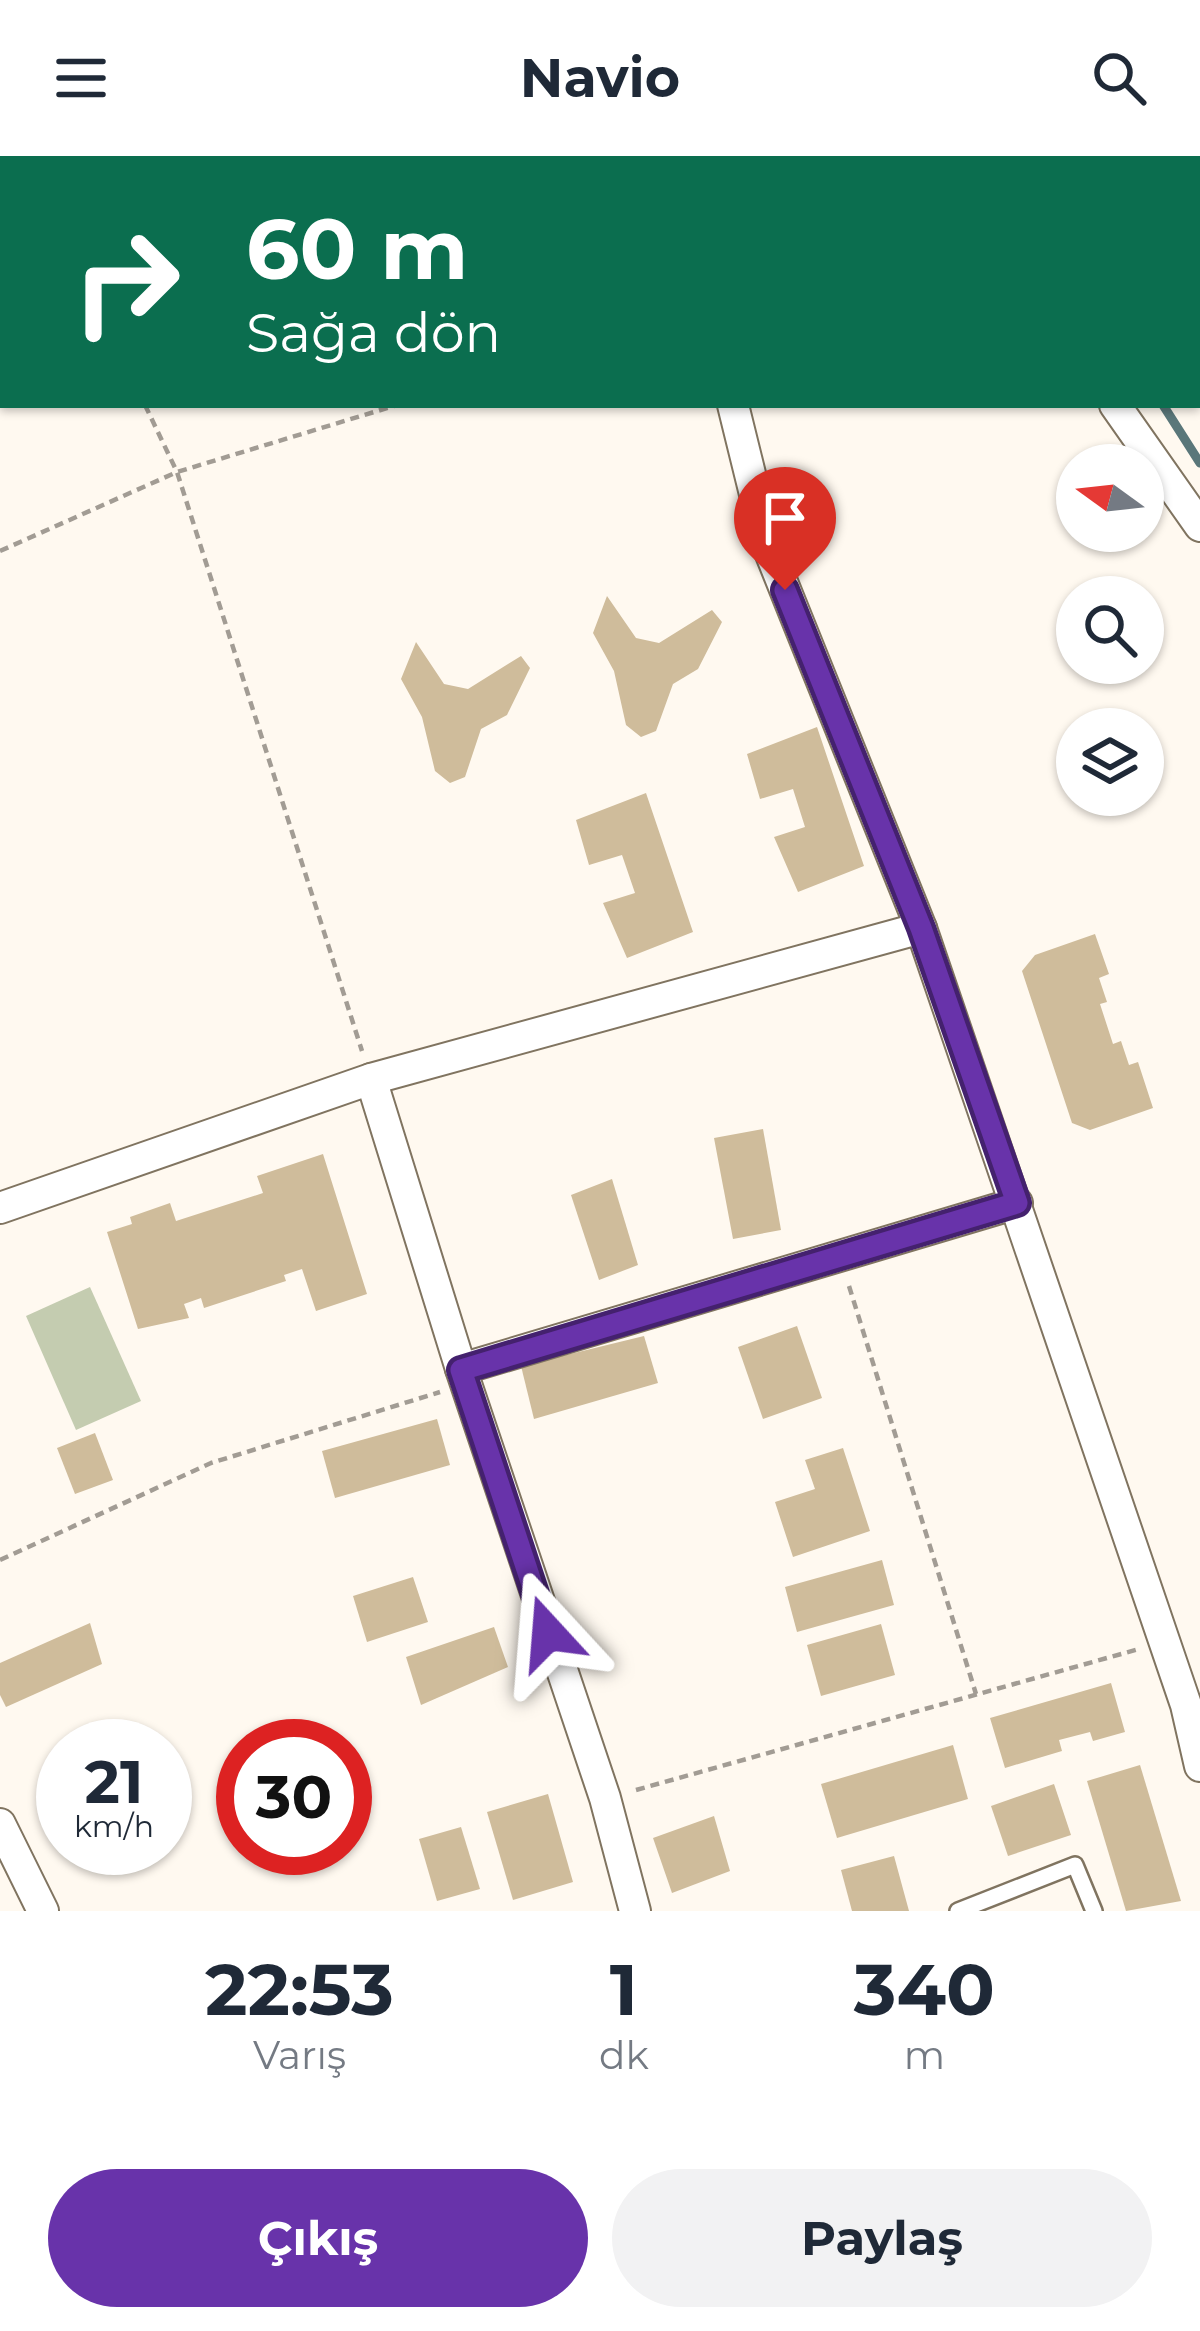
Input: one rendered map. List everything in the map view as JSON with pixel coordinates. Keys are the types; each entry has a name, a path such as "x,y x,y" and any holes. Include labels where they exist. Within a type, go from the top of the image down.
{"street":[{"path":"734,408 768,547 921,928 1165,1642 1200,1766"},
{"path":"1117,408 1200,526"},
{"path":"0,1208 371,1079 921,928"},
{"path":"371,1079 462,1377 604,1798 635,1911"},
{"path":"462,1377 1017,1203"},
{"path":"0,1824 43,1911"}],"lane":[{"path":"958,1911 1075,1865 1094,1911"}],"path":[{"path":"146,408 177,472 371,1079"},
{"path":"0,551 177,472 387,408"},
{"path":"840,1258 976,1694"},
{"path":"0,1560 211,1462 462,1377"},
{"path":"604,1798 1165,1642"}],"green space":[{"path":"90,1287 141,1401 76,1430 26,1316"}],"building":[{"path":"607,596 636,638 659,643 712,610 722,622 698,669 673,684 656,731 641,737 626,725 614,671 593,633"},
{"path":"416,642 444,684 468,689 521,656 530,668 507,715 481,729 465,777 450,783 435,771 422,717 401,679"},
{"path":"817,727 864,866 798,892 774,837 805,827 793,789 760,799 747,754"},
{"path":"646,793 693,932 627,958 603,903 635,893 622,855 589,865 576,820"},
{"path":"1095,934 1109,974 1099,978 1107,1002 1100,1004 1113,1044 1121,1041 1129,1065 1138,1062 1153,1108 1090,1130 1072,1123 1022,971 1035,955"},
{"path":"763,1129 781,1230 733,1239 714,1138"},
{"path":"323,1154 367,1294 316,1311 302,1269 284,1275 286,1281 204,1308 201,1298 184,1304 189,1318 138,1329 107,1232 132,1224 130,1217 170,1203 176,1221 263,1193 257,1176"},
{"path":"612,1179 638,1265 599,1280 571,1195"},
{"path":"797,1326 822,1398 763,1419 738,1347"},
{"path":"644,1336 658,1383 534,1419 521,1366"},
{"path":"437,1419 450,1465 335,1498 322,1451"},
{"path":"95,1433 113,1480 75,1494 57,1448"},
{"path":"843,1448 870,1531 793,1557 775,1502 815,1489 805,1460"},
{"path":"882,1560 894,1605 797,1632 785,1587"},
{"path":"413,1577 428,1622 367,1642 353,1596"},
{"path":"90,1623 102,1664 6,1707 0,1695 0,1663"},
{"path":"881,1624 895,1675 821,1696 807,1645"},
{"path":"494,1627 508,1667 421,1705 406,1657"},
{"path":"1111,1683 1125,1732 1093,1741 1090,1732 1059,1740 1062,1751 1005,1768 990,1718"},
{"path":"953,1745 968,1799 837,1838 821,1784"},
{"path":"1140,1765 1181,1901 1126,1911 1087,1781"},
{"path":"1054,1784 1071,1835 1008,1856 991,1806"},
{"path":"548,1794 573,1882 513,1900 487,1812"},
{"path":"714,1816 730,1871 672,1893 653,1838"},
{"path":"461,1827 480,1889 437,1901 419,1839"},
{"path":"894,1856 909,1911 852,1911 841,1870"}],"waterway":[{"path":"1165,408 1200,463"}],"route":[{"path":"548,1633 461,1370 1017,1203 921,928 785,590"}]}
